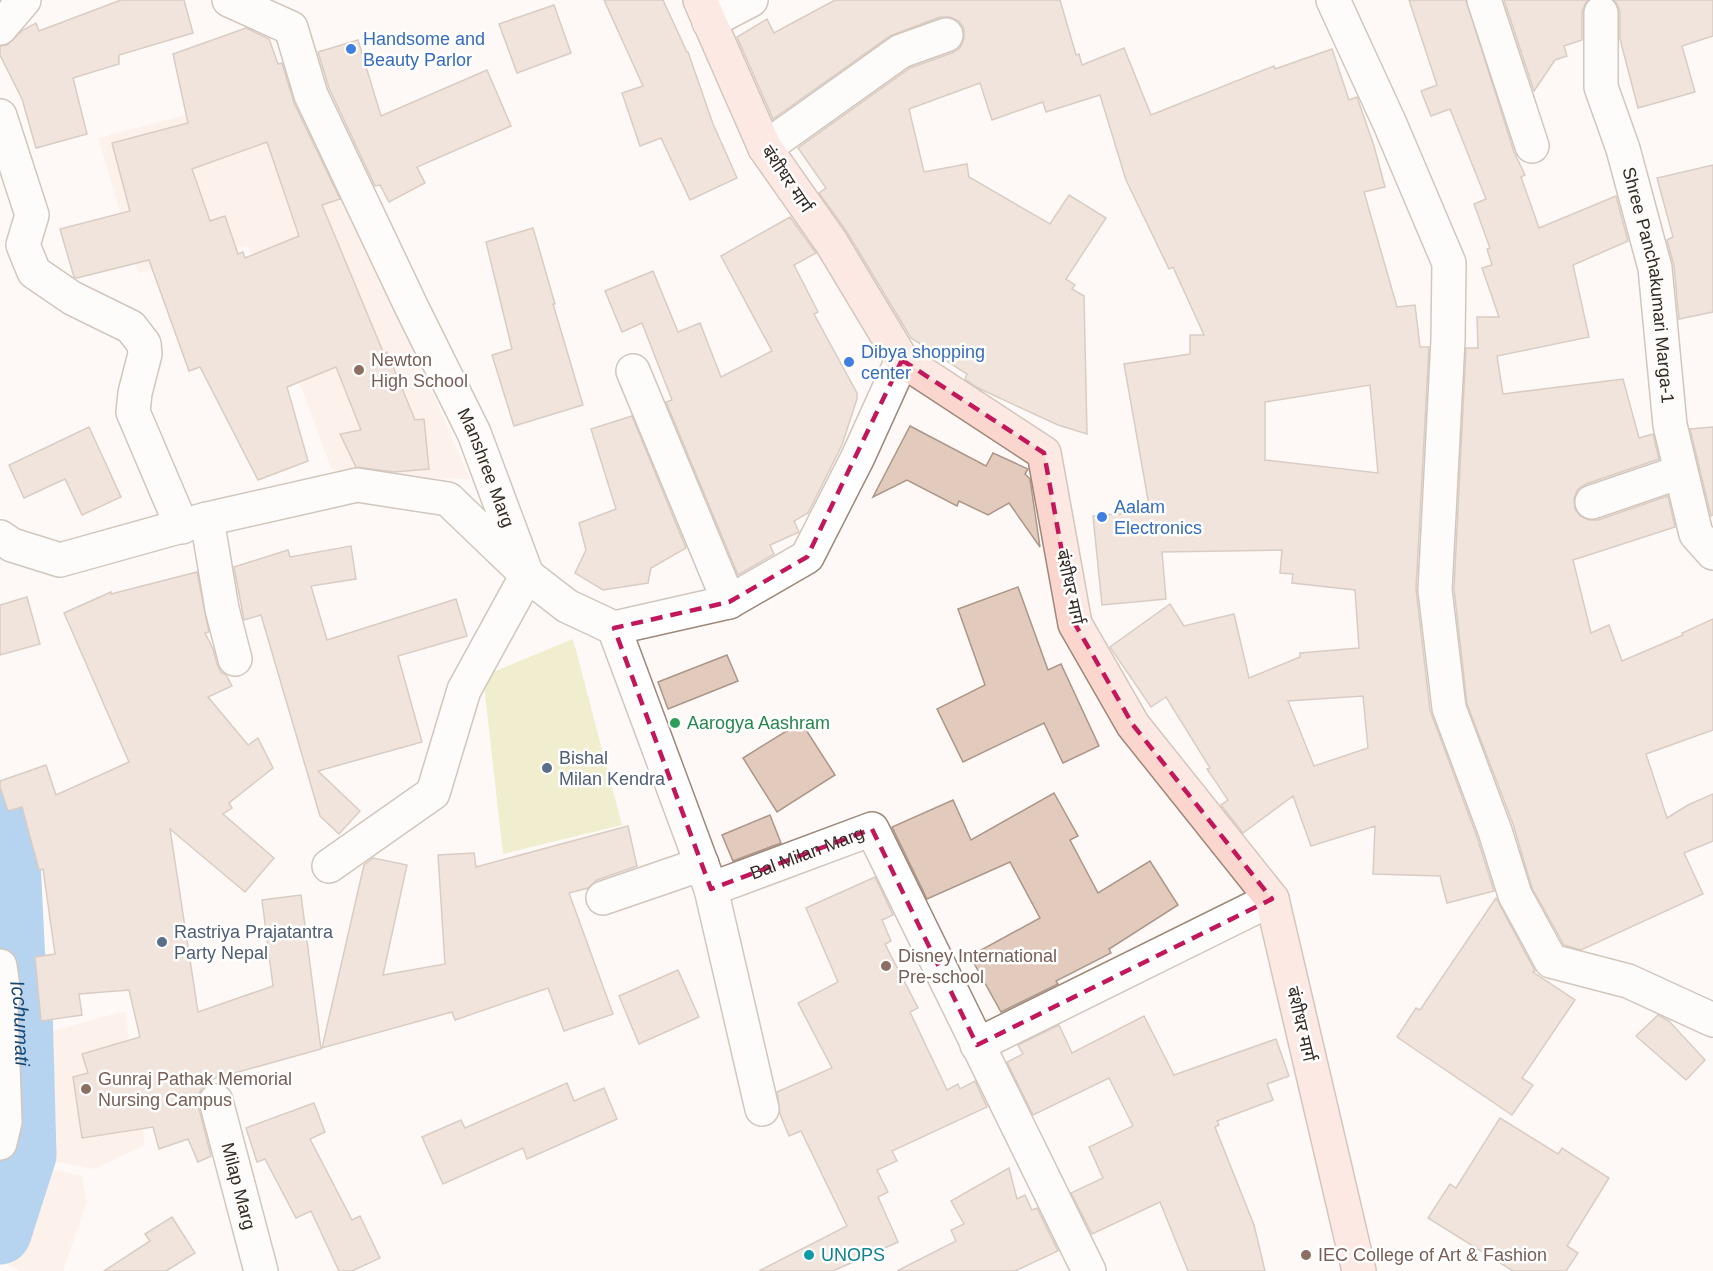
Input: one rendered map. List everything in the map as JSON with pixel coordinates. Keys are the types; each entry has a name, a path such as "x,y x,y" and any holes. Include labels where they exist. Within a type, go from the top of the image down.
{"main road":[{"name":"बंशीधर मार्ग","path":"705,11 765,148 831,242 902,360 1044,453 1075,624 1133,725 1272,899 1359,1271"}],"street":[{"path":"0,28 24,0"},
{"name":"Manshree Marg","path":"229,0 291,28 311,95 474,433 527,575"},
{"path":"705,11 751,0"},
{"path":"1333,0 1390,124 1449,263 1448,340 1435,590 1449,708 1495,831 1515,895 1551,961 1628,981 1713,1020"},
{"path":"1484,0 1532,146"},
{"name":"Shree Panchakumari Marga-1","path":"1601,13 1601,87 1623,149 1655,268 1670,425 1696,534 1713,553"},
{"path":"765,148 901,51 946,35"},
{"path":"0,116 32,215 23,245 34,272 72,298 130,327 144,344 145,354 135,393 133,412 195,523 235,659"},
{"path":"0,537 12,544 60,560 195,523 357,485 448,499 527,575 567,606 615,627 729,602 807,557 858,457 902,360"},
{"path":"633,371 729,602"},
{"path":"1592,502 1680,472"},
{"path":"329,866 433,793 464,690 527,575"},
{"path":"615,627 707,877 762,1109"},
{"name":"Bal Milan Marg","path":"707,877 872,829 1089,1271"},
{"path":"603,898 707,877"},
{"path":"977,1045 1272,899"},
{"path":"0,1143 5,1122 1,985"},
{"name":"Milap Marg","path":"216,1101 261,1271"}],"highlighted area":[{"path":"902,360 1044,453 1075,624 1133,725 1272,899 977,1045 872,829 711,889 614,628 729,602 807,557"}],"shaded area":[{"name":"Newton High School","path":"300,85 470,479 352,477 331,468 248,245 138,273 98,138"},
{"name":"Gunraj Pathak Memorial Nursing Campus","path":"125,1011 145,1145 94,1169 43,1159 42,1168 81,1175 87,1202 63,1271 19,1271 0,1259 0,1234 22,1190 36,1142 35,1036"}],"green space":[{"path":"573,639 622,825 503,854 483,676"}],"building":[{"path":"121,0 184,0 193,33 119,55 119,64 73,78 87,134 36,148 22,99 0,55 0,46 7,45 23,30 36,23 39,31"},
{"path":"604,0 663,0 688,52 713,124 737,178 690,200 661,138 640,146 622,93 643,86"},
{"path":"835,0 1060,0 1076,55 1079,54 1082,65 1124,48 1151,115 1274,66 1275,69 1332,49 1349,100 1357,97 1385,187 1364,192 1397,307 1415,305 1420,347 1429,347 1416,589 1430,710 1477,837 1494,891 1447,903 1440,876 1373,874 1375,826 1311,846 1293,796 1243,833 1221,805 1228,800 1207,769 1210,768 1166,697 1151,707 1110,647 1170,604 1184,626 1234,614 1249,678 1300,657 1300,653 1359,648 1355,590 1292,583 1293,574 1280,573 1282,550 1162,552 1166,599 1102,605 1093,516 1150,511 1124,364 1190,354 1190,335 1204,335 1173,267 1169,269 1126,180 1100,95 1046,112 1043,102 992,120 980,83 909,109 924,172 967,164 969,177 1050,224 1069,195 1106,218 1066,279 1075,285 1072,289 1084,296 1087,434 1058,425 978,388 965,379 967,374 911,338 847,232 819,193 826,188 798,148 910,68 960,48 964,38 964,29 959,21 950,17 940,17 890,36 773,119 737,37 767,19 774,33","holes":["1370,385 1378,473 1265,460 1265,402","1363,696 1368,748 1314,766 1288,701"]},
{"path":"1409,0 1466,0 1514,152 1525,175 1521,177 1539,228 1616,196 1628,241 1573,265 1589,337 1497,356 1503,394 1623,379 1639,438 1653,434 1659,459 1586,484 1578,489 1574,498 1575,509 1580,516 1589,520 1598,520 1668,496 1675,527 1573,560 1591,633 1609,625 1622,661 1683,635 1682,633 1713,619 1713,730 1646,754 1667,818 1688,805 1713,794 1713,841 1684,853 1703,894 1581,950 1564,945 1532,888 1513,824 1467,704 1454,589 1466,348 1478,348 1477,317 1499,317 1482,268 1492,265 1487,249 1490,248 1474,204 1486,199 1450,109 1431,116 1421,91 1437,85"},
{"path":"1504,0 1588,0 1582,12 1582,40 1564,46 1567,56 1555,60 1534,91"},
{"path":"1614,0 1713,0 1713,36 1682,46 1695,92 1638,108 1620,39 1620,12"},
{"path":"554,5 571,53 517,73 499,24"},
{"path":"246,28 269,39 278,64 282,63 294,103 340,199 322,205 384,354 387,352 415,420 424,419 429,469 394,472 356,467 340,434 361,430 336,367 287,387 308,461 258,480 200,367 189,371 149,260 74,277 60,229 130,211 112,143 188,123 173,54","holes":["267,142 299,236 245,258 243,252 238,254 225,216 210,221 192,169"]},
{"path":"358,40 381,116 487,70 511,126 417,167 425,183 389,202 380,185 375,186 329,88 318,52"},
{"path":"1713,165 1713,312 1679,319 1674,266 1667,240 1673,237 1657,178"},
{"path":"790,217 816,253 794,265 818,312 814,314 857,393 857,399 842,445 808,513 794,521 799,532 770,545 774,554 738,575 666,402 672,400 642,323 622,332 605,291 653,271 678,332 700,323 721,377 772,351 721,256"},
{"path":"533,228 583,405 514,426 492,355 512,349 486,242"},
{"path":"632,416 686,548 651,568 648,583 603,590 575,573 586,550 579,523 616,509 591,429"},
{"path":"910,426 986,466 993,453 1028,469 1025,474 1030,479 1040,547 1009,503 988,515 959,501 957,506 907,480 873,497"},
{"path":"89,427 121,497 82,515 65,479 24,498 9,465"},
{"path":"1713,427 1713,515 1711,516 1690,429"},
{"path":"351,546 356,579 311,586 327,640 456,599 467,636 398,656 422,742 318,771 360,811 339,834 320,816 261,615 244,620 234,567 288,550 290,557"},
{"path":"197,572 209,632 205,633 221,672 226,675 232,686 208,697 248,745 258,738 273,768 229,803 232,808 223,814 274,858 245,892 170,829 198,1012 273,986 262,900 301,895 321,1049 206,1081 207,1085 202,1088 198,1096 198,1105 211,1156 198,1162 188,1139 159,1149 153,1127 82,1138 73,1077 88,1073 82,1054 140,1037 129,990 79,994 82,1015 41,1021 35,957 55,954 43,869 39,870 22,807 8,811 0,787 0,781 46,765 56,795 129,762 64,613 111,592 111,594"},
{"path":"1018,587 1048,670 1061,664 1099,746 1063,763 1044,723 963,762 937,709 985,685 958,609"},
{"path":"27,597 40,644 0,655 0,605"},
{"path":"727,655 738,681 668,709 658,682"},
{"path":"801,722 835,775 777,812 743,758"},
{"path":"1054,793 1078,836 1070,840 1098,893 1150,861 1178,905 1109,949 1111,953 1056,981 1058,984 1001,1012 970,956 1040,918 1010,862 927,899 892,827 953,800 971,840"},
{"path":"770,815 781,843 733,861 722,835"},
{"path":"628,826 637,866 597,880 588,888 569,893 613,1014 564,1031 548,988 455,1020 452,1012 322,1048 364,865 373,858 407,865 383,975 445,964 438,855 474,853 476,867"},
{"path":"875,877 893,915 882,920 891,941 885,944 918,1008 910,1012 947,1090 958,1084 960,1089 975,1081 987,1107 892,1151 897,1161 877,1170 888,1192 878,1197 898,1242 833,1271 759,1271 847,1226 801,1131 789,1136 780,1114 777,1092 832,1068 798,1003 838,982 806,908"},
{"path":"1496,898 1535,971 1533,972 1575,1000 1522,1078 1533,1085 1512,1115 1397,1037 1416,1008 1420,1010"},
{"path":"678,970 699,1017 639,1044 619,996"},
{"path":"1658,1015 1669,1021 1705,1060 1686,1080 1636,1036"},
{"path":"1144,1016 1174,1075 1276,1039 1289,1076 1267,1084 1273,1100 1217,1121 1219,1125 1215,1127 1254,1225 1265,1271 1188,1271 1160,1202 1092,1234 1071,1193 1103,1178 1089,1147 1133,1126 1109,1078 1033,1115 1007,1062 1023,1054 1018,1045 1059,1025 1072,1053"},
{"path":"567,1083 574,1101 604,1088 617,1119 527,1159 523,1148 443,1184 422,1137 461,1120 465,1128"},
{"path":"314,1103 325,1132 310,1139 352,1220 360,1216 380,1258 352,1271 339,1271 311,1211 296,1218 265,1159 257,1162 246,1128"},
{"path":"1500,1118 1558,1154 1562,1148 1609,1178 1567,1246 1578,1253 1566,1271 1513,1271 1428,1218 1450,1184 1456,1188"},
{"path":"1009,1168 1017,1199 1025,1195 1032,1210 1037,1208 1058,1251 1015,1271 897,1271 956,1241 951,1230 964,1224 951,1201"},
{"path":"172,1217 195,1253 166,1271 104,1271 150,1241 145,1234"}],"waterway":[{"name":"Icchumati","path":"0,812 8,842 14,962 21,1006 25,1155 0,1233"}],"place":[{"name":"Handsome and Beauty Parlor","path":"351,49"},
{"name":"Dibya shopping center","path":"849,362"},
{"name":"Newton High School","path":"359,370"},
{"name":"Aalam Electronics","path":"1102,517"},
{"name":"Aarogya Aashram","path":"675,723"},
{"name":"Bishal Milan Kendra","path":"547,768"},
{"name":"Rastriya Prajatantra Party Nepal","path":"162,942"},
{"name":"Disney International Pre-school","path":"886,966"},
{"name":"Gunraj Pathak Memorial Nursing Campus","path":"86,1089"},
{"name":"UNOPS","path":"809,1255"},
{"name":"IEC College of Art & Fashion","path":"1306,1255"}]}
